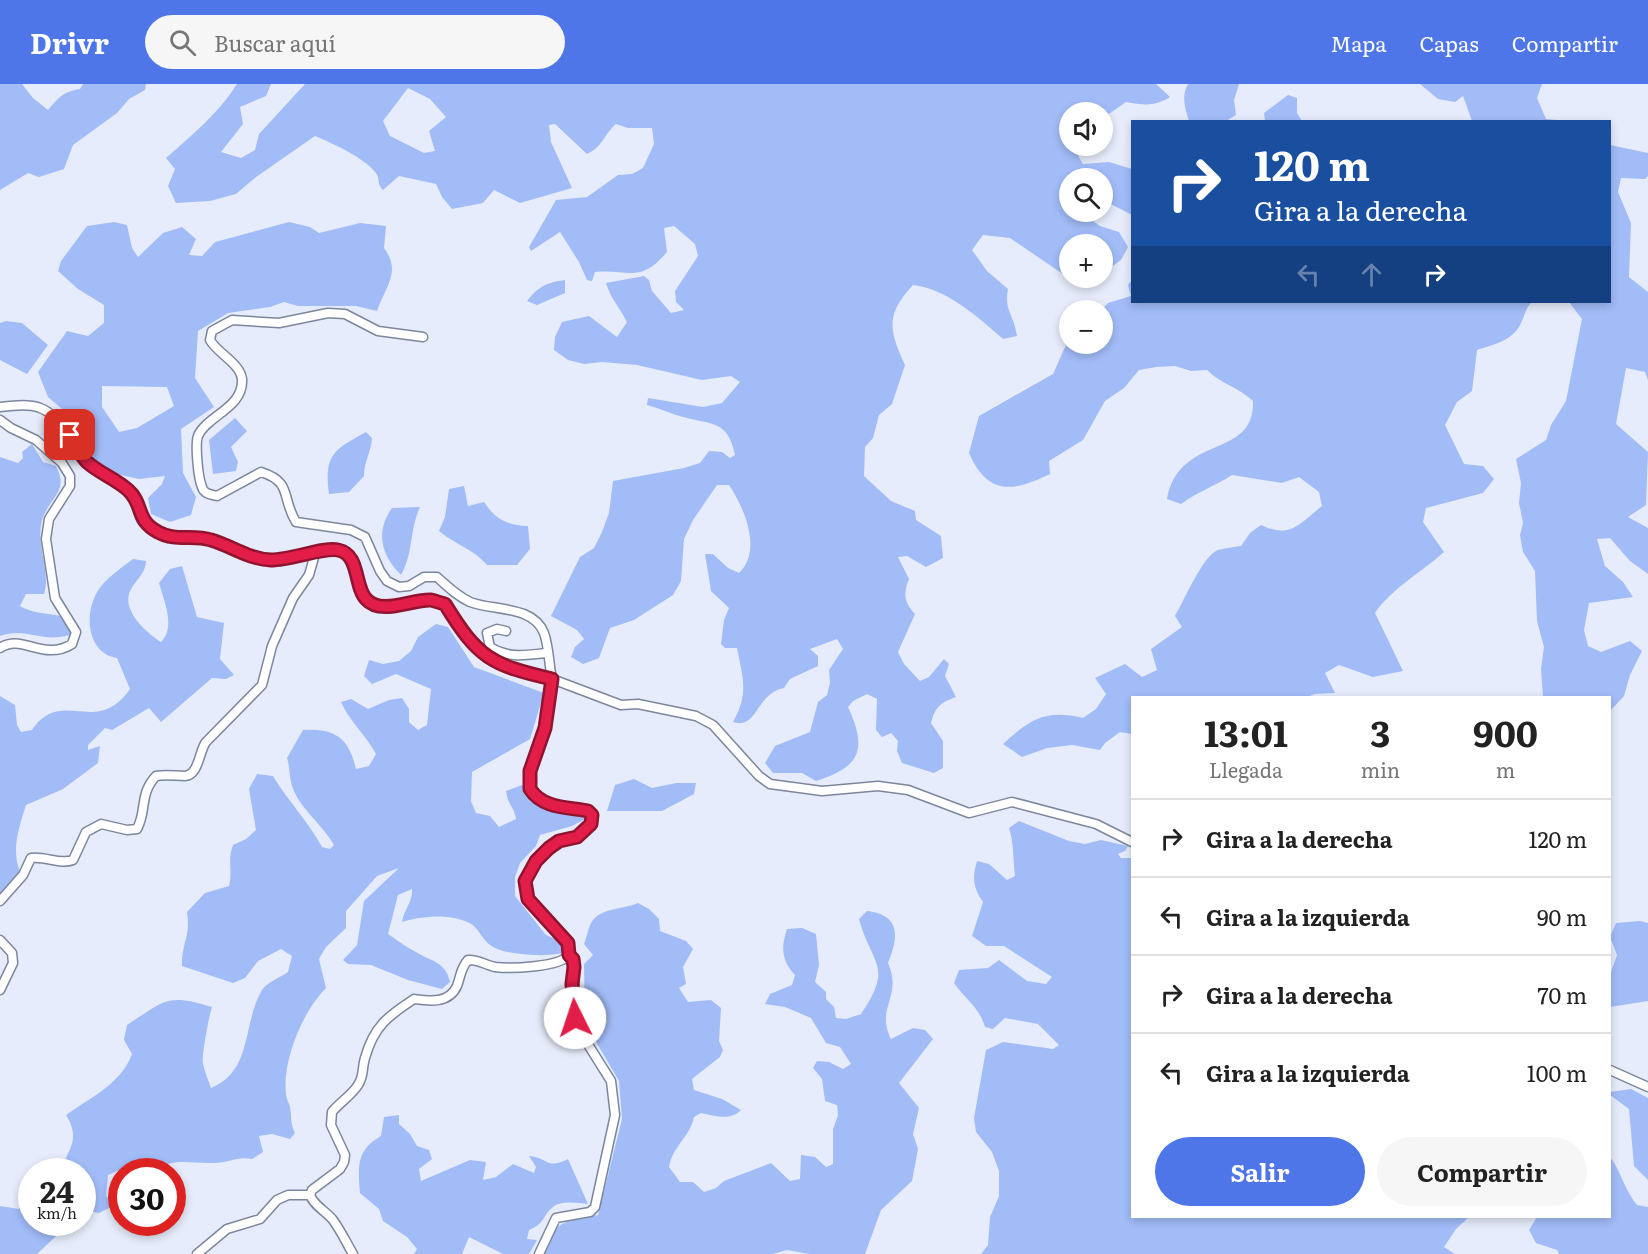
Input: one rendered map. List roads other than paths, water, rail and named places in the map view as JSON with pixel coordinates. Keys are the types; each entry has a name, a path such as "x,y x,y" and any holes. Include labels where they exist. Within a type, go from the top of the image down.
{"street":[{"path":"423,337 378,331 345,314 328,313 279,323 232,320 219,325 212,331 210,340 216,350 237,367 242,378 240,391 227,409 198,434 196,446 202,487 207,494 217,496 261,472 276,476 284,487 296,522 351,530 365,537 387,581 399,587 409,586 424,577 437,577 457,596 472,603 521,612 536,623 544,633 552,679 545,728 530,771 530,789 547,803 561,808 588,811 592,815 591,824 577,837 559,841 536,861 525,881 525,893 568,943 569,955 573,959 574,967 572,984 575,1018 578,1027 611,1081 615,1115 595,1207 590,1212 556,1218 539,1254"},
{"path":"0,407 30,404 41,407 53,416 70,435 86,461 128,489 135,498 142,521 158,533 184,540 200,537 213,540 241,554 269,560 315,554 326,549 341,550 350,557 365,598 375,605 431,600 445,604 464,636 486,658 508,669 552,679 621,705 638,704 696,716 713,725 759,776 770,784 829,792 878,786 908,790 969,813 1012,802 1096,824 1131,842"},
{"path":"0,420 10,428 36,440 62,464 70,476 70,486 50,519 46,539 55,598 76,632 72,644 52,651 15,643 0,648"},
{"path":"0,901 23,875 32,858 40,857 66,862 73,860 86,832 101,824 128,830 137,829 141,822 147,785 156,776 188,776 195,770 200,749 262,685 272,646 293,598 309,575 315,554"},
{"path":"506,631 497,629 487,633 490,647 498,653 510,656 547,653"},
{"path":"0,940 12,953 13,963 0,990"},
{"path":"310,1195 312,1190 340,1169 344,1162 345,1155 331,1125 332,1112 357,1086 363,1074 364,1059 378,1027 385,1018 414,999 436,1002 445,997 456,988 460,968 468,960 475,959 489,966 512,967 556,963 564,961 569,955"},
{"path":"1611,1070 1648,1087"},
{"path":"197,1254 228,1229 260,1219 277,1200 288,1195 310,1195"},
{"path":"310,1195 317,1206 331,1217 342,1232 353,1254"}]}
